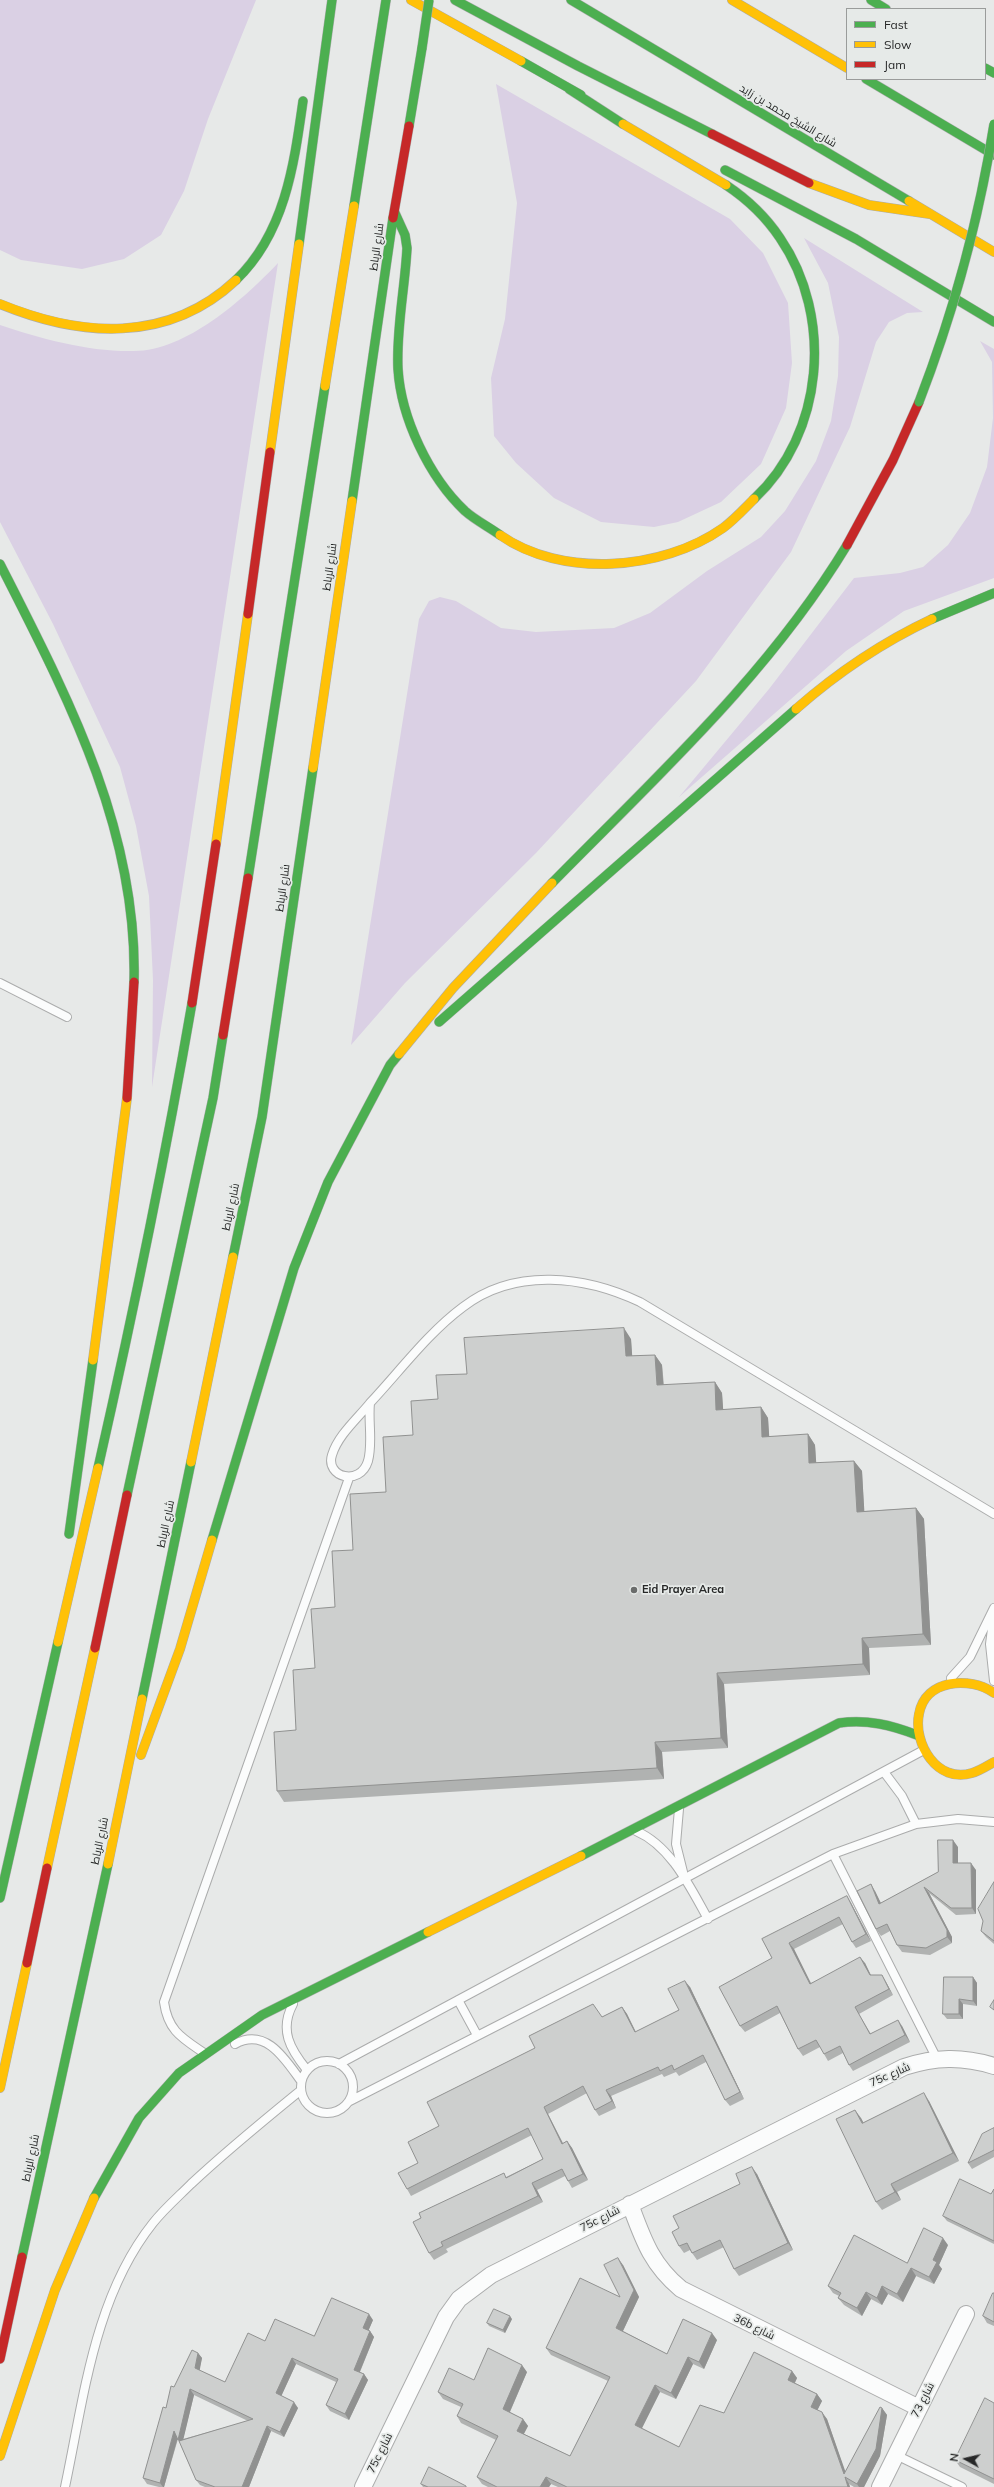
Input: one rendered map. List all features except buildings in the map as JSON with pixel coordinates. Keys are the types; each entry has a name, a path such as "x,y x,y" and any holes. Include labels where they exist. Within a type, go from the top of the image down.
{"main road":[{"path":"315,50 332,0"},
{"path":"0,1898 50,1671 130,1325 171,1125 203,939 332,0"},
{"path":"0,2088 213,1098 386,0"},
{"path":"394,211 403,228 407,248 396,359 403,407 421,453 433,474 465,511 484,526 526,551 549,559 593,566 642,563 668,556 716,534 737,518 761,494 788,456 800,432 812,387 815,353 813,327 802,279 781,239 769,222 740,194 568,89 411,0"},
{"name":"شارع الرباط","path":"0,2359 122,1798 262,1117 394,211 429,0"},
{"path":"455,0 534,45 831,193 889,211 930,214"},
{"name":"شارع الشيخ محمد بن زايد","path":"571,0 994,252"},
{"path":"732,0 846,67"},
{"path":"871,0 884,8"},
{"path":"868,80 994,155"},
{"path":"568,89 674,143"},
{"path":"0,304 42,319 92,329 114,330 136,328 179,317 218,295 235,280 257,256 279,216 294,157 305,92"},
{"path":"122,1798 163,1699 180,1649 294,1268 328,1182 390,1065 453,988 506,931 698,734 755,672 795,622 832,571 864,516 893,460 919,402 960,288 976,229 988,170 994,124"},
{"path":"716,165 856,239 994,322"},
{"path":"0,564 80,727 100,776 115,827 126,879 133,932 135,985 128,1100 68,1544"},
{"path":"0,569 14,592"},
{"path":"390,1065 821,687 853,663 913,627 956,607 994,593"},
{"path":"50,1671 63,1576"},
{"path":"994,1693 986,1686 972,1682 957,1681 942,1686 930,1694 922,1706 917,1720 917,1735 922,1752 934,1765 950,1773 967,1775 984,1770 994,1770"},
{"path":"0,2456 56,2290 97,2192 139,2118 158,2094 179,2073 204,2053 262,2015 634,1829 839,1723 872,1720 888,1723 917,1735"},
{"path":"984,1770 994,1762"}],"street":[{"name":"75c شارع","path":"363,2487 435,2338 459,2300 491,2275 889,2074 904,2068 937,2059 958,2058 994,2066"},
{"name":"36b شارع","path":"630,2204 652,2259 665,2276 681,2289 919,2408"},
{"name":"شارع 73","path":"880,2487 966,2314"}],"lane":[{"path":"0,983 67,1017"},
{"path":"370,1403 367,1462 356,1475 349,1478 339,1474 333,1466 331,1456 342,1438 370,1403 438,1329 464,1306 495,1290 528,1281 562,1280 589,1283 615,1290 640,1302 994,1514"},
{"path":"204,2053 173,2030 166,2017 164,2002 349,1478"},
{"path":"942,1686 970,1657 994,1608"},
{"path":"994,1613 990,1644 994,1681"},
{"path":"339,2064 922,1752"},
{"path":"884,1772 902,1796 916,1824"},
{"path":"680,1804 676,1824 676,1844 685,1878"},
{"path":"348,2102 708,1919 832,1854 916,1824 958,1819 994,1822"},
{"path":"634,1829 654,1840 685,1878 708,1919"},
{"path":"832,1854 937,2059"},
{"path":"297,1998 287,2018 286,2034 291,2049 307,2070"},
{"path":"458,2000 478,2035"},
{"path":"179,2073 192,2073 240,2042 256,2039 264,2041 277,2049 301,2081"},
{"path":"322,2061 339,2064 351,2077 352,2094 348,2102 342,2109 324,2113 309,2106 301,2090 301,2081 307,2070 322,2061"},
{"path":"65,2487 99,2332 112,2293 130,2257 153,2223 185,2190 226,2151 301,2090"},
{"path":"896,2454 962,2487"}],"shaded area":[{"path":"0,0 256,0 208,119 184,191 161,235 124,259 82,269 21,260 0,250"},
{"path":"496,84 730,219 763,253 788,303 792,363 786,408 761,464 721,502 678,522 654,527 601,522 554,498 516,463 494,436 491,378 505,319 517,203"},
{"path":"804,238 923,312 907,313 889,322 876,342 850,427 791,552 696,681 536,853 405,983 351,1045 419,619 429,601 440,597 456,601 501,628 536,632 614,628 650,613 707,571 761,537 785,511 816,461 831,421 838,376 839,337 828,283"},
{"path":"278,263 152,1087 153,980 149,896 136,826 120,767 53,624 0,522 0,325 49,340 83,347 117,351 154,349 193,333 213,320 231,307"},
{"path":"980,341 994,349 994,578 904,611 846,651 679,797 769,689 854,578 900,573 923,567 948,545 970,513 987,467 993,418 992,362"}],"traffic: fast":[{"path":"299,244 332,0"},
{"path":"354,206 386,0"},
{"path":"422,48 429,0"},
{"path":"455,0 578,66 712,134"},
{"path":"571,0 909,201"},
{"path":"871,0 884,8"},
{"path":"409,126 422,48"},
{"path":"521,61 581,95"},
{"path":"986,69 994,73"},
{"path":"868,80 994,155"},
{"path":"569,89 623,124"},
{"path":"236,280 253,261 266,241 276,220 291,173 303,101"},
{"path":"919,402 932,368 964,265 981,195 994,124"},
{"path":"725,170 856,239 994,322"},
{"path":"726,185 756,209 780,238 797,269 809,303 814,338 814,374 807,409 795,442 777,472 754,499"},
{"path":"395,213 405,235 407,248 399,324 398,369 400,388 411,426 419,446 429,464 452,497 465,511 500,535"},
{"path":"352,501 393,218"},
{"path":"248,878 325,386"},
{"path":"552,883 671,763 747,680 783,637 816,592 847,545"},
{"path":"0,564 50,663 73,714 94,765 111,817 124,871 132,926 134,982"},
{"path":"932,619 994,593"},
{"path":"439,1022 796,709"},
{"path":"233,1257 262,1117 313,768"},
{"path":"98,1468 148,1236 192,1003"},
{"path":"127,1495 213,1098 223,1035"},
{"path":"212,1540 294,1268 328,1182 390,1065 399,1054"},
{"path":"69,1534 93,1360"},
{"path":"142,1699 191,1462"},
{"path":"0,1898 58,1642"},
{"path":"581,1856 839,1723 869,1722 898,1728 917,1735"},
{"path":"22,2257 108,1864"},
{"path":"94,2198 139,2118 179,2073 262,2015 428,1932"}],"traffic: slow":[{"path":"411,0 521,61"},
{"path":"732,0 846,67"},
{"path":"623,124 726,185"},
{"path":"809,183 869,205 930,214"},
{"path":"909,201 994,252"},
{"path":"325,386 354,206"},
{"path":"270,452 299,244"},
{"path":"0,304 30,315 61,323 92,328 122,328 153,324 182,315 210,301 236,280"},
{"path":"500,535 525,549 552,558 581,563 612,564 642,560 671,553 698,542 727,525 754,499"},
{"path":"313,768 352,501"},
{"path":"216,844 248,614"},
{"path":"796,709 861,659 878,648 932,619"},
{"path":"399,1054 453,988 552,883"},
{"path":"93,1360 127,1098"},
{"path":"191,1462 233,1257"},
{"path":"58,1642 98,1468"},
{"path":"141,1755 180,1649 212,1540"},
{"path":"47,1868 95,1648"},
{"path":"994,1693 973,1684 961,1683 939,1687 923,1702 919,1714 918,1725 920,1737 930,1758 938,1767 948,1772 959,1775 972,1773 994,1762"},
{"path":"108,1864 142,1699"},
{"path":"428,1932 581,1856"},
{"path":"0,2088 27,1963"},
{"path":"0,2456 55,2290 94,2198"}],"traffic: jam":[{"path":"393,218 409,126"},
{"path":"712,134 809,183"},
{"path":"847,545 893,460 919,402"},
{"path":"248,614 270,452"},
{"path":"192,1003 216,844"},
{"path":"223,1035 248,878"},
{"path":"127,1098 134,982"},
{"path":"95,1648 127,1495"},
{"path":"27,1963 47,1868"},
{"path":"0,2359 22,2257"}],"place":[{"name":"Eid Prayer Area","path":"634,1590"}]}
